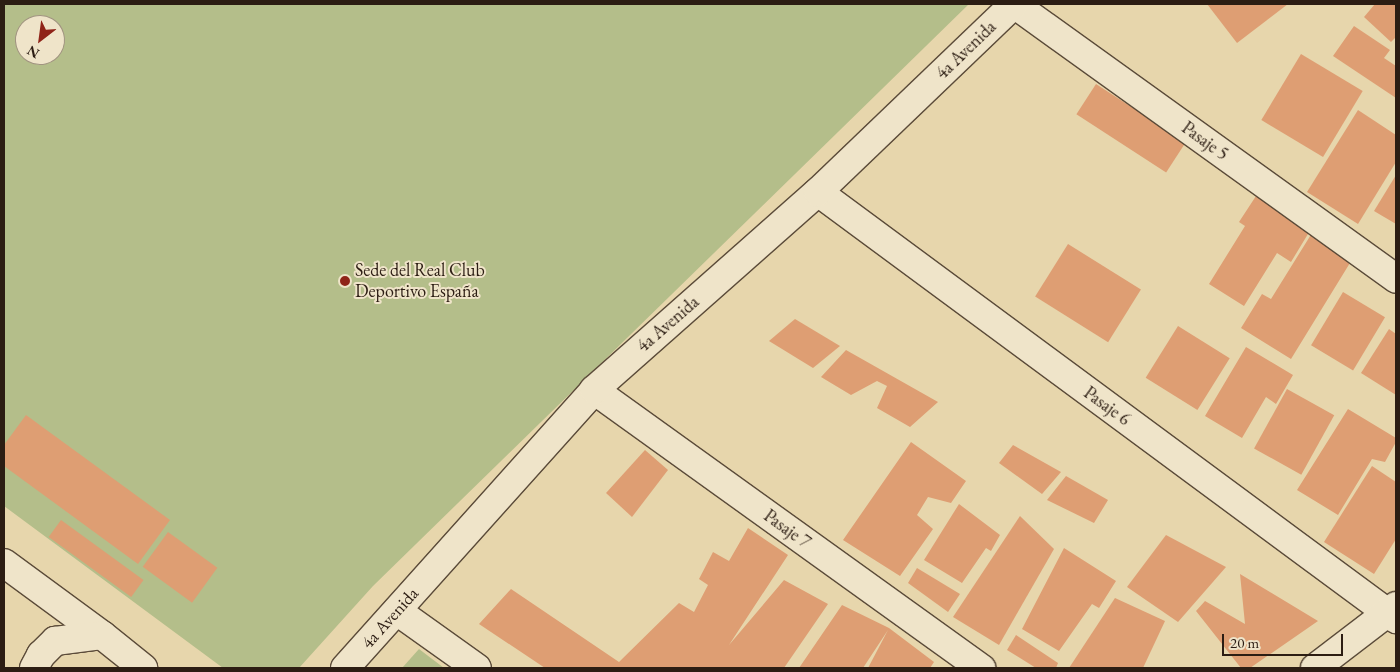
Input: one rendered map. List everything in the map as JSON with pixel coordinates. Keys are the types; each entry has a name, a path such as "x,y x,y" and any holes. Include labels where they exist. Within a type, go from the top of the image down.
{"street":[{"name":"4a Avenida","path":"345,668 594,390 818,192 1014,4"},
{"name":"Pasaje 5","path":"1014,4 1396,279"},
{"name":"Pasaje 6","path":"818,192 1393,613"},
{"name":"Pasaje 7","path":"594,390 981,668"},
{"path":"4,564 102,635 143,668"},
{"path":"396,611 477,668"},
{"path":"1315,668 1393,613"},
{"path":"34,668 41,655 55,641 102,635"}],"green space":[{"name":"Sede del Real Club Deportivo España","path":"4,4 969,4 373,586 299,668 223,668 4,506"},
{"path":"419,649 444,668 402,668"}],"building":[{"path":"1207,4 1288,4 1237,43"},
{"path":"1375,4 1396,4 1396,37 1391,42 1364,17"},
{"path":"1354,26 1390,50 1384,58 1396,66 1396,98 1333,56"},
{"path":"1301,54 1363,91 1323,157 1261,120"},
{"path":"1096,84 1186,142 1166,172 1076,114"},
{"path":"1358,110 1396,135 1396,162 1358,224 1307,192"},
{"path":"1396,175 1396,224 1374,211"},
{"path":"1256,196 1311,229 1291,262 1277,253 1244,306 1209,284 1245,226 1239,222"},
{"path":"1312,233 1353,258 1291,359 1241,328 1262,294 1271,299"},
{"path":"1068,244 1141,290 1108,342 1035,297"},
{"path":"1343,292 1385,317 1353,370 1311,345"},
{"path":"795,319 840,346 813,368 769,341"},
{"path":"1178,326 1230,358 1197,410 1146,378"},
{"path":"1389,329 1396,334 1396,395 1361,373"},
{"path":"1246,347 1293,375 1276,404 1266,397 1242,438 1205,416"},
{"path":"846,350 938,402 910,427 877,408 887,386 877,381 851,395 821,377"},
{"path":"1287,389 1334,415 1301,475 1254,448"},
{"path":"1348,409 1396,438 1396,442 1385,462 1372,459 1338,515 1297,490"},
{"path":"26,415 170,520 138,564 4,466 4,445"},
{"path":"911,442 966,481 951,503 928,497 917,515 933,529 900,576 843,540"},
{"path":"1013,445 1061,472 1042,494 999,463"},
{"path":"645,450 668,470 632,517 606,493"},
{"path":"1372,466 1396,482 1396,539 1374,574 1324,542"},
{"path":"1066,476 1108,500 1094,523 1047,500"},
{"path":"959,504 1000,535 991,551 986,548 962,583 924,560"},
{"path":"1020,516 1054,549 999,645 953,617"},
{"path":"61,520 144,580 131,597 49,537"},
{"path":"748,528 788,555 729,645 784,580 828,604 784,668 545,668 479,624 511,589 619,662 679,603 694,612 708,585 699,579 713,552 729,561"},
{"path":"168,532 217,568 192,603 143,567"},
{"path":"1166,535 1226,567 1178,622 1127,587"},
{"path":"1064,548 1116,581 1099,608 1092,604 1059,651 1022,629"},
{"path":"917,568 960,594 948,612 908,583"},
{"path":"1240,574 1318,621 1250,668 1241,668 1196,611 1205,601 1245,624"},
{"path":"1115,598 1165,621 1143,668 1069,668"},
{"path":"842,605 889,628 934,662 930,668 868,668 888,630 863,668 799,668"},
{"path":"1016,635 1058,663 1056,668 1036,668 1007,650"}],"place":[{"name":"Sede del Real Club Deportivo España","path":"345,281"}]}
